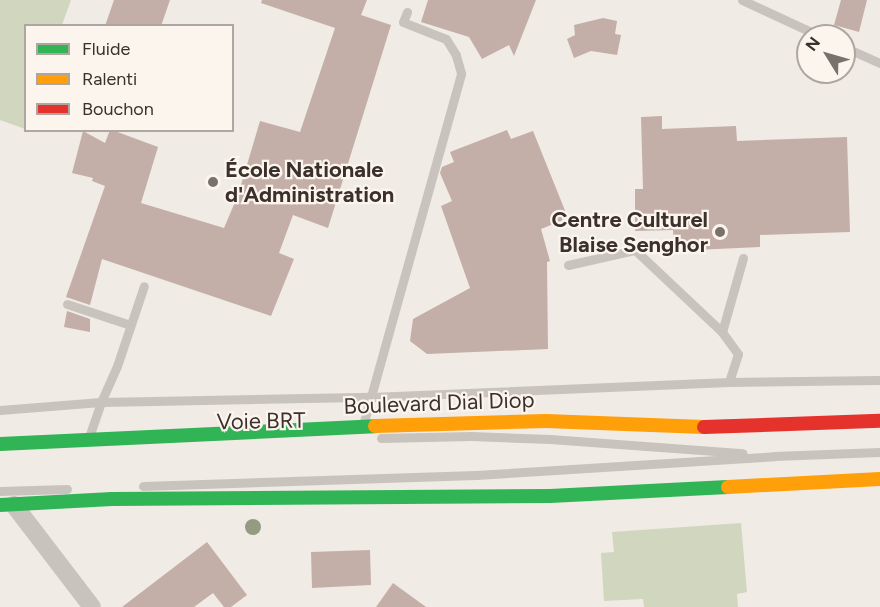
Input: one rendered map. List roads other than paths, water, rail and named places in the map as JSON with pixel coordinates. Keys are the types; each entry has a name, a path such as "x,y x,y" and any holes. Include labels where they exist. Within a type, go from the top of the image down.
{"main road":[{"name":"Boulevard Dial Diop","path":"0,444 363,426 546,421 702,428 880,421"},
{"path":"7,505 112,499 550,496 880,479"}],"street":[{"path":"7,505 92,607"}],"lane":[{"path":"742,0 796,25"},
{"path":"363,426 461,73 456,55 446,39 403,22 407,12"},
{"path":"856,52 880,63"},
{"path":"568,265 635,250 722,332 738,354 729,382"},
{"path":"722,332 743,258"},
{"path":"88,438 144,285"},
{"path":"67,304 130,325"},
{"path":"0,410 101,402 371,397 729,382 880,380"},
{"path":"372,438 471,436 550,439 774,456"},
{"name":"Voie BRT","path":"0,452 125,443 315,440"},
{"path":"137,487 476,475 774,456 880,452"},
{"path":"0,491 78,489"}],"place":[{"name":"École Nationale d'Administration","path":"213,182"},
{"name":"Centre Culturel Blaise Senghor","path":"720,232"}]}
